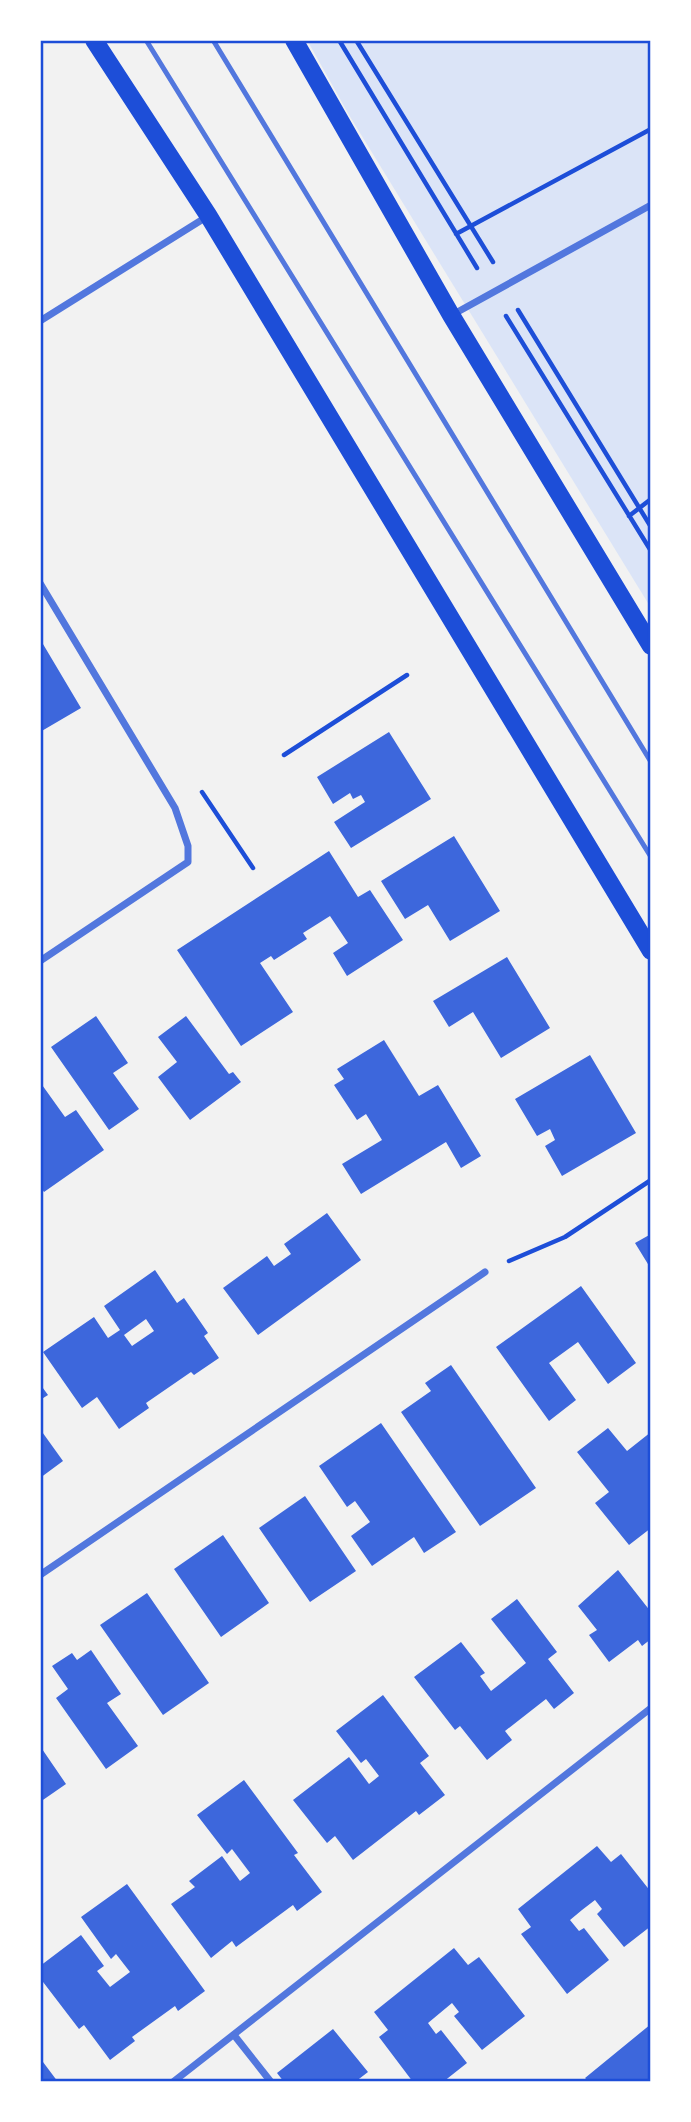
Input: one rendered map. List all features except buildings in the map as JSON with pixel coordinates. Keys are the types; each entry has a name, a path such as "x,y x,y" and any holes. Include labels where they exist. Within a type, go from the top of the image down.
{"main road":[{"path":"94,40 208,215 651,951"},
{"path":"294,40 452,315 651,646"}],"street":[{"path":"452,315 651,205"},
{"path":"40,321 208,215"},
{"path":"40,583 176,808 188,846 188,862 40,961"},
{"path":"40,1575 485,1272"},
{"path":"173,2082 651,1708"},
{"path":"234,2035 271,2082"}],"lane":[{"path":"146,40 651,857"},
{"path":"213,40 651,762"}],"path":[{"path":"339,40 477,268"},
{"path":"356,40 492,260"},
{"path":"456,234 651,130"},
{"path":"513,302 651,527"},
{"path":"503,311 651,551"},
{"path":"629,516 651,499"},
{"path":"284,755 407,675"},
{"path":"202,792 253,868"},
{"path":"485,1272 565,1237 651,1180"}],"shaded area":[{"path":"307,40 651,40 651,608 349,115"}]}
